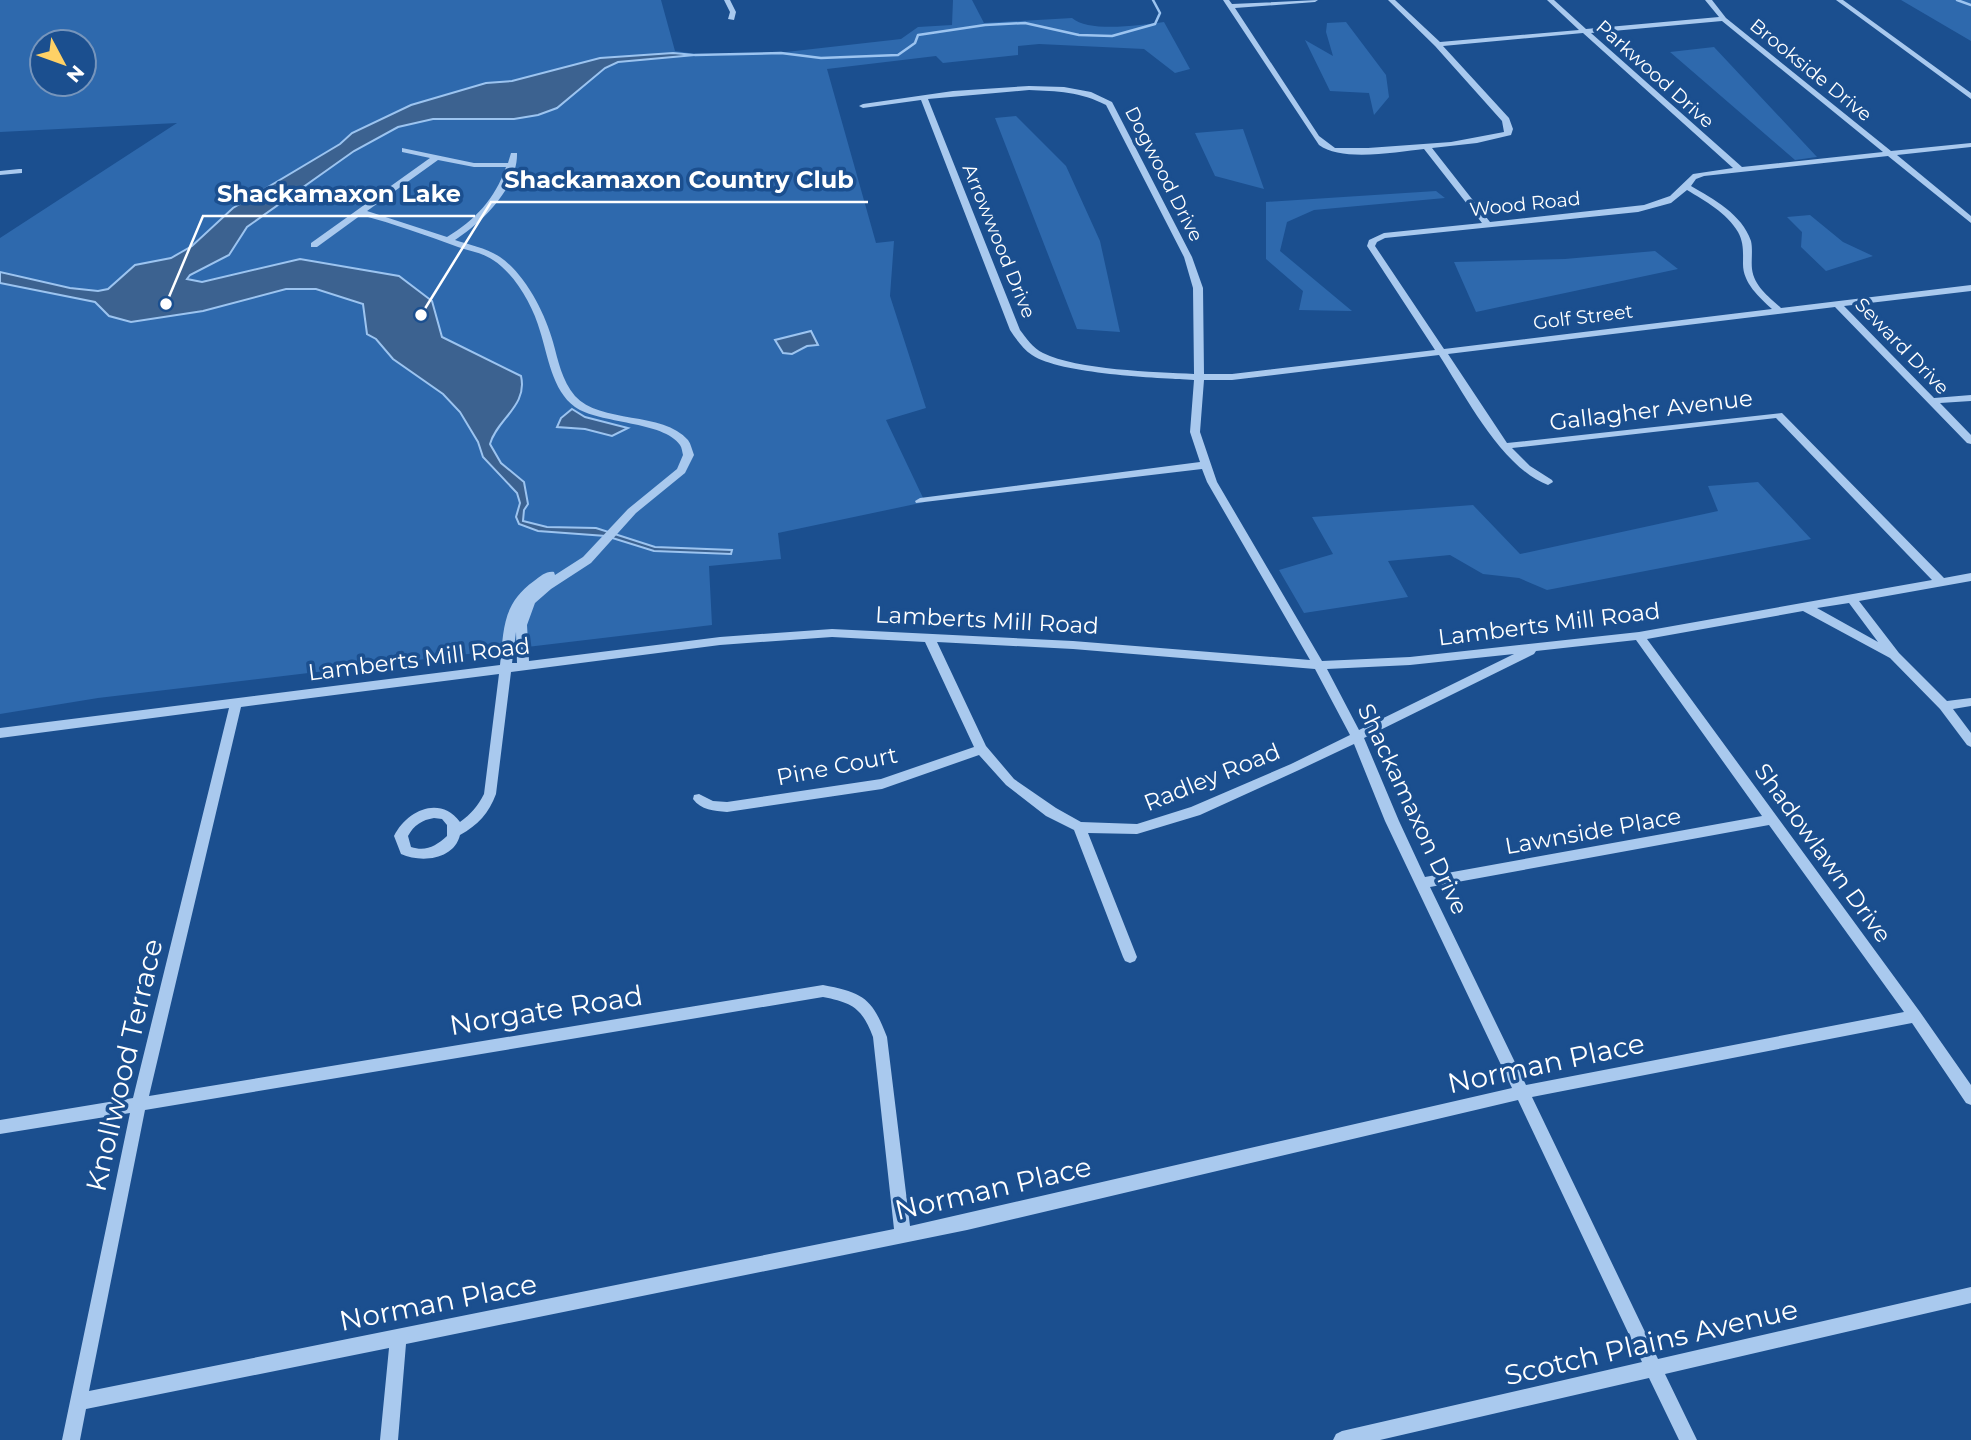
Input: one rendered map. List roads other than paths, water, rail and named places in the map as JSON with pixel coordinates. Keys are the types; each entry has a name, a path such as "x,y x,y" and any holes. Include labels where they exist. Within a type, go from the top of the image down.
{"street":[{"path":"727,0 733,12 732,19"},
{"path":"1229,3 1315,0"},
{"path":"1229,3 1316,137 1327,147 1356,151 1426,146 1503,136 1509,129 1506,120 1438,44 1391,0"},
{"name":"Parkwood Drive","path":"1550,0 1740,170"},
{"path":"1708,0 1724,19"},
{"path":"1839,0 1971,97"},
{"name":"Brookside Drive","path":"1438,44 1724,19 1971,220"},
{"name":"Dogwood Drive","path":"863,106 1052,87 1092,94 1105,100 1194,272 1198,288 1199,379 1195,432 1205,465"},
{"name":"Arrowwood Drive","path":"925,99 1015,330 1022,340 1038,355 1054,360 1199,379"},
{"name":"Wood Road","path":"1548,482 1526,468 1504,446 1370,246 1371,243 1384,236 1639,209 1660,204 1678,194 1690,178 1697,175 1971,145"},
{"path":"1426,146 1488,225"},
{"path":"405,150 474,165 512,165"},
{"path":"448,240 472,225 491,208 512,165 514,155"},
{"path":"314,245 437,157"},
{"path":"0,173 19,171"},
{"path":"1685,186 1716,206 1740,228 1748,247 1749,276 1761,295 1779,311"},
{"path":"360,212 408,225 503,264 541,320 557,373 575,402 592,412 673,433 685,444 689,457 681,471 632,511 596,553 577,569 547,586 530,601 521,625 523,667"},
{"name":"Golf Street","path":"1199,379 1971,288"},
{"name":"Seward Drive","path":"1837,304 1971,441"},
{"path":"1931,401 1971,398"},
{"name":"Gallagher Avenue","path":"1504,446 1778,415 1941,582"},
{"path":"920,501 1205,465"},
{"name":"Shackamaxon Drive","path":"1205,465 1212,482 1357,737 1392,821 1688,1440"},
{"path":"455,831 472,821 485,808 489,794 507,668 509,621 517,601 548,576 596,553"},
{"name":"Lamberts Mill Road","path":"0,733 720,641 832,633 1073,645 1319,666 1410,661 1639,636 1971,577"},
{"path":"1852,599 1895,656 1944,706 1971,742"},
{"path":"1807,608 1895,656"},
{"name":"Shadowlawn Drive","path":"1639,636 1915,1016 1971,1098"},
{"name":"Radley Road","path":"929,638 981,749 1010,782 1051,813 1079,827 1137,828 1195,811 1357,737 1540,647"},
{"path":"1944,706 1971,702"},
{"name":"Knollwood Terrace","path":"71,1440 139,1104 236,703"},
{"name":"Pine Court","path":"699,799 711,806 727,807 882,784 981,749"},
{"name":"Lawnside Place","path":"1422,883 1773,819"},
{"path":"1079,827 1130,957"},
{"name":"Norgate Road","path":"0,1128 823,991 855,997 871,1011 880,1037 903,1236"},
{"name":"Norman Place","path":"80,1402 903,1236 1522,1093 1915,1016"},
{"name":"Scotch Plains Avenue","path":"1342,1440 1971,1295"},
{"path":"389,1440 398,1336"}],"waterway":[{"path":"695,55 781,53 821,58 898,55 915,43 918,35 985,25 1025,23 1079,35 1112,36 1155,24 1160,13 1153,0"},
{"path":"1957,0 1971,5"}],"place":[{"name":"Shackamaxon Lake","path":"166,304"},
{"name":"Shackamaxon Country Club","path":"421,315"}]}
